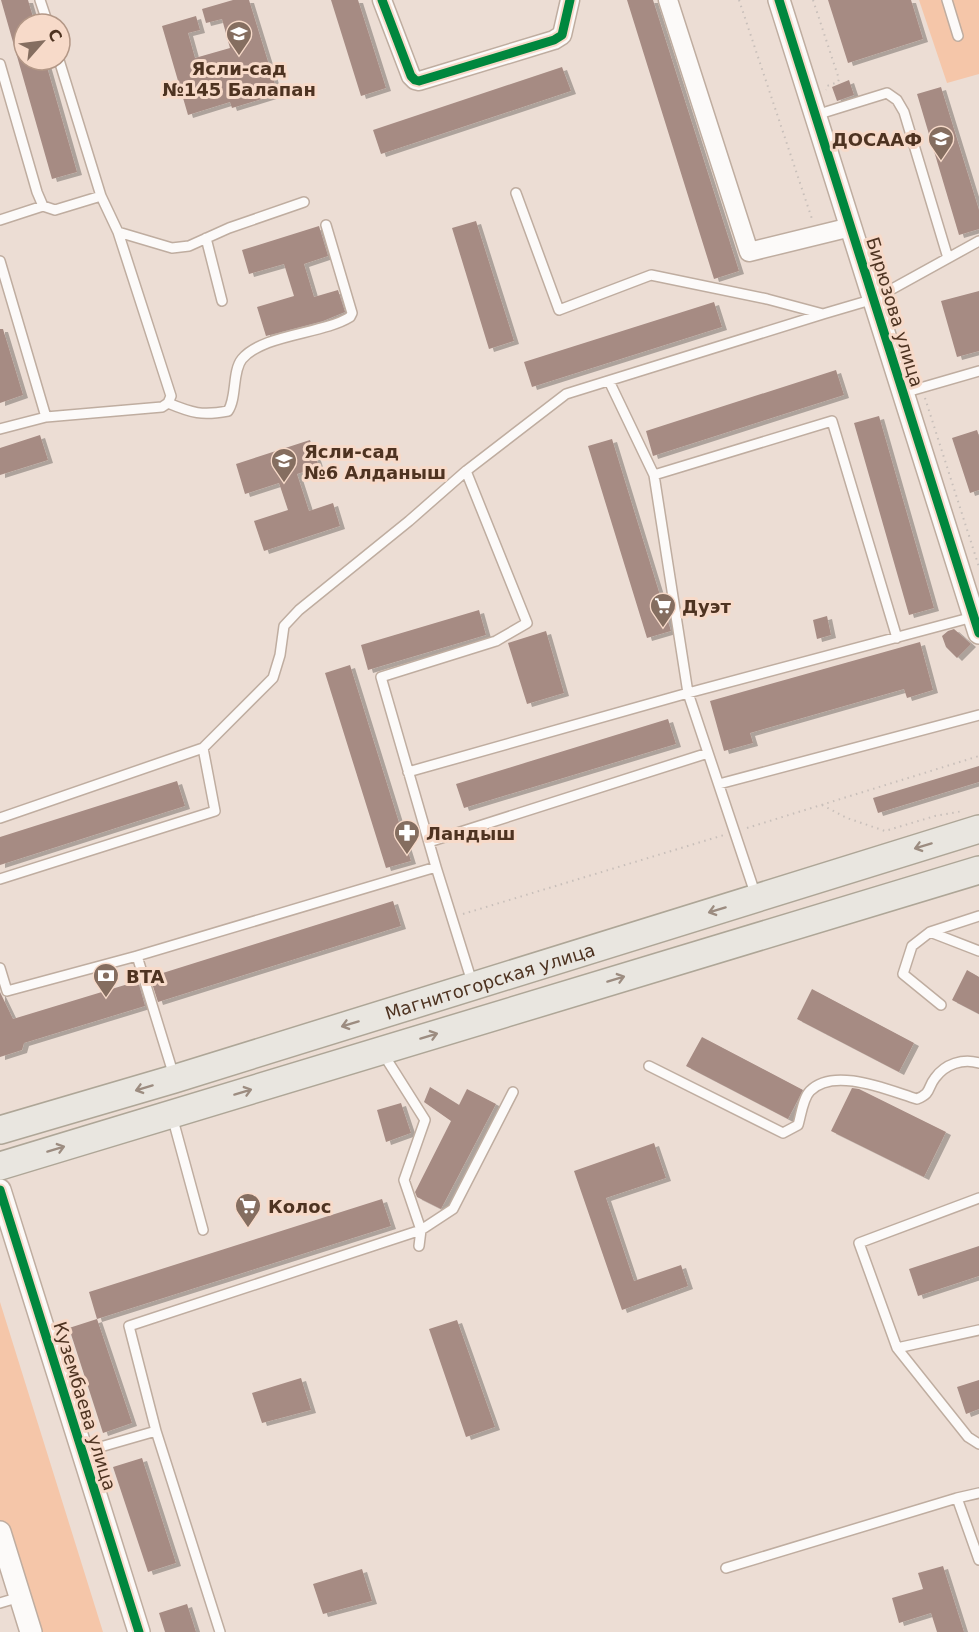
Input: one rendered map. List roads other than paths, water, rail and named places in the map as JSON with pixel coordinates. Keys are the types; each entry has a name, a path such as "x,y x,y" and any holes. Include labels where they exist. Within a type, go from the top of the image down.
{"main road":[{"name":"Магнитогорская улица","path":"0,1130 174,1079 757,898 975,820"},
{"name":"Магнитогорская улица","path":"0,1166 979,870"}],"street":[{"path":"382,0 411,76 419,81 554,40 562,35 570,0"},
{"path":"668,0 749,252 851,227"},
{"name":"Бирюзова улица","path":"779,0 976,625"},
{"name":"Кузембаева улица","path":"0,1190 139,1632"},
{"path":"0,1532 10,1600 31,1632"}],"lane":[{"path":"947,0 958,36"},
{"path":"0,64 43,206"},
{"path":"0,429 46,417 162,407 168,403 171,396 118,232 101,196 63,72"},
{"path":"816,115 887,93 897,100 904,112 948,258"},
{"path":"516,193 559,310 651,275 767,299 823,314"},
{"path":"0,220 43,206 55,210 101,196"},
{"path":"118,232 172,248 189,246 229,228 304,202"},
{"path":"168,403 192,413 207,415 228,411 232,406 232,390 241,359 256,348 350,317 352,313 326,225"},
{"path":"206,238 222,301"},
{"path":"0,818 203,747 273,678 280,655 284,626 299,610 465,471 566,394 874,299 979,241"},
{"path":"0,261 46,417"},
{"path":"903,393 979,371"},
{"path":"609,381 654,475 688,693 757,898"},
{"path":"654,475 832,421 897,638"},
{"path":"465,471 527,623 496,641 381,677 473,986"},
{"path":"408,772 688,693 897,638 976,625"},
{"path":"719,784 979,715"},
{"path":"0,879 215,811 203,747"},
{"path":"429,842 708,753"},
{"path":"0,968 7,991 137,956 436,867"},
{"path":"941,1005 903,974 912,946 930,932 979,916"},
{"path":"930,932 979,951"},
{"path":"137,956 174,1079"},
{"path":"381,1050 425,1120 404,1180 421,1230 419,1246"},
{"path":"649,1066 783,1133 798,1125 808,1092 818,1085 835,1080 856,1080 917,1099 929,1092 935,1078 952,1063 975,1061 979,1063"},
{"path":"220,1632 156,1431 129,1326 421,1230 453,1209 513,1092"},
{"path":"172,1114 203,1230"},
{"path":"979,1198 859,1243 897,1348 968,1437 979,1443"},
{"path":"897,1348 979,1330"},
{"path":"83,1452 156,1431"},
{"path":"726,1568 979,1493"},
{"path":"957,1498 979,1560"}],"place":[{"name":"Ясли-сад №145 Балапан","path":"239,57"},
{"name":"ДОСААФ","path":"941,162"},
{"name":"Ясли-сад №6 Алданыш","path":"284,484"},
{"name":"Дуэт","path":"663,629"},
{"name":"Ландыш","path":"407,856"},
{"name":"BTA","path":"106,999"},
{"name":"Колос","path":"248,1229"}]}
